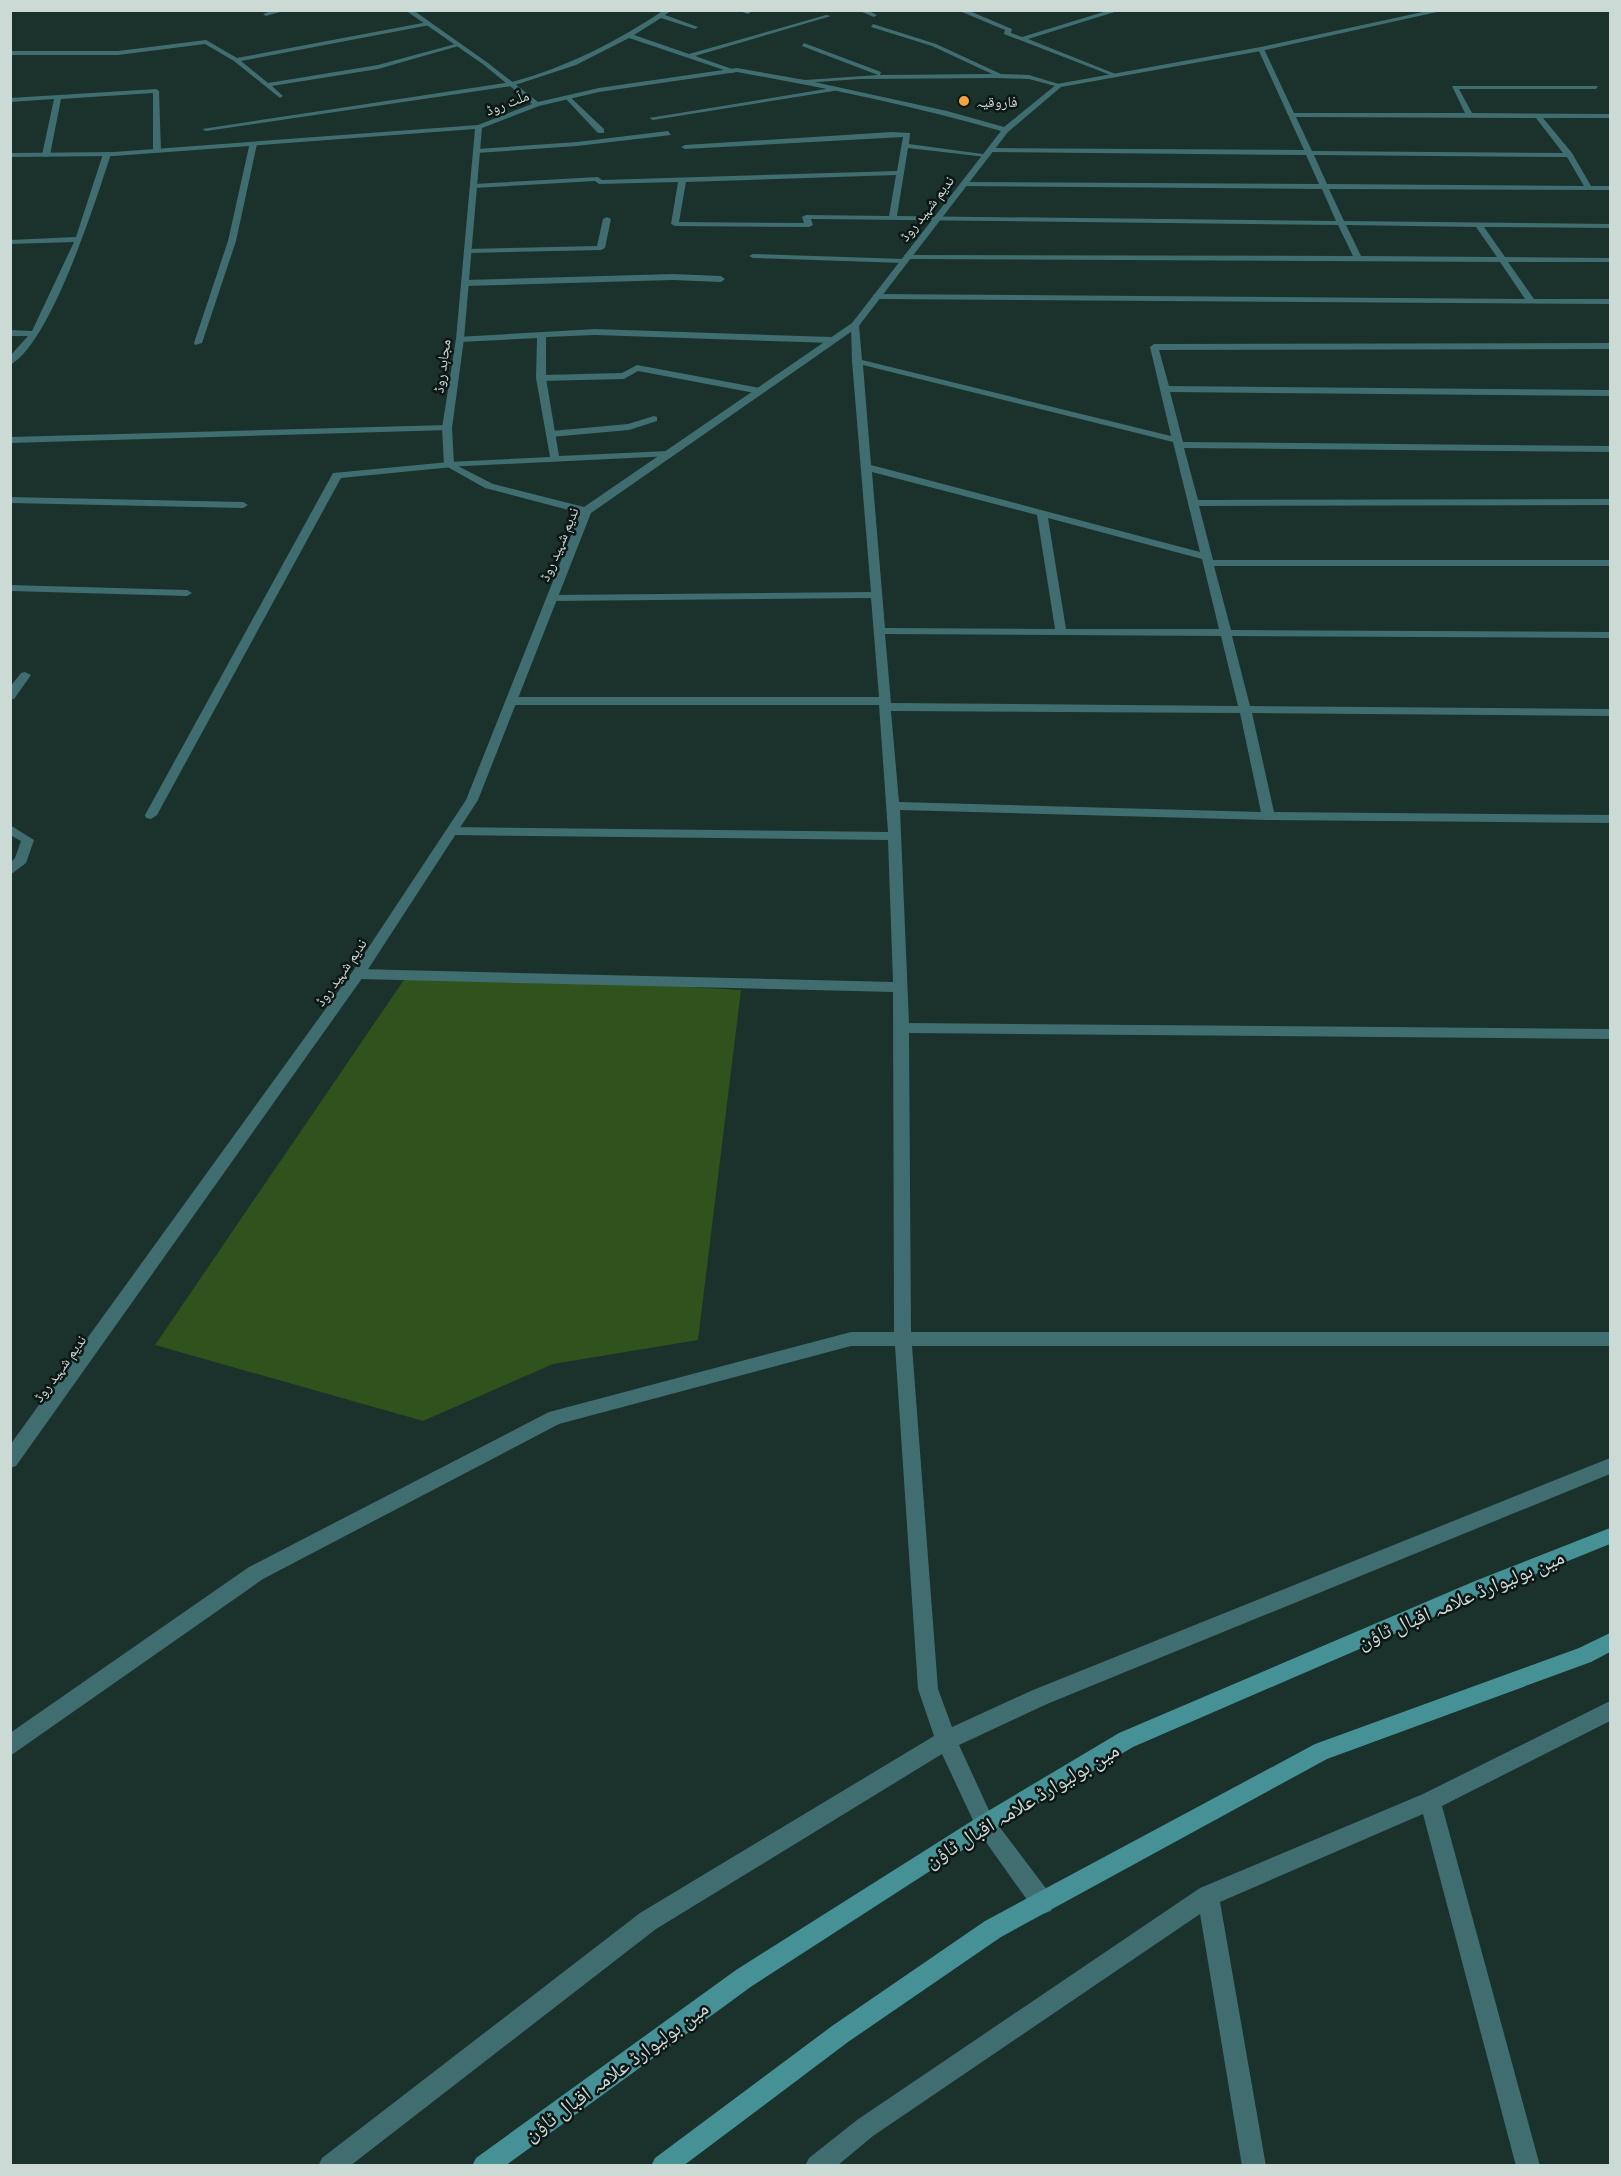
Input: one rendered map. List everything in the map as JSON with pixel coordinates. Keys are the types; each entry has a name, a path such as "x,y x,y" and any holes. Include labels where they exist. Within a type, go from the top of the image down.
{"main road":[{"name":"مین بولیوارڈ علامہ اقبال ٹاؤن","path":"484,2166 744,1978 985,1824 1126,1740 1482,1587 1611,1536"},
{"path":"663,2166 840,2034 993,1929 1322,1751 1611,1642"}],"street":[{"path":"266,14 284,10"},
{"path":"408,10 537,104"},
{"path":"206,129 512,84 548,76 630,36 669,10"},
{"path":"740,10 748,12"},
{"path":"860,10 874,15"},
{"path":"963,12 974,10"},
{"path":"1022,39 1118,10"},
{"name":"ندیم شہید روڈ","path":"10,1460 358,974 472,800 586,511 855,325 1005,130 1059,86 1261,49 1443,10"},
{"path":"963,12 1010,30 1006,33 1115,75"},
{"path":"688,56 828,15"},
{"path":"660,16 695,27"},
{"path":"236,60 428,24"},
{"path":"873,26 934,45 1004,76"},
{"path":"630,36 733,71"},
{"path":"10,53 118,53 206,42 236,60 280,96"},
{"path":"268,85 378,67 459,45"},
{"path":"804,45 888,76"},
{"path":"1261,49 1358,258"},
{"path":"10,63 22,54"},
{"name":"ملّت روڈ","path":"10,155 157,151 479,127 537,104 567,97 599,90 733,71 838,89 947,113 1005,130"},
{"path":"805,82 888,76 1004,76 1029,77 1059,86"},
{"path":"1470,116 1454,87 1596,87"},
{"path":"653,118 838,89"},
{"path":"10,100 156,92 157,151"},
{"path":"46,155 58,97"},
{"path":"567,97 601,131"},
{"path":"1292,115 1611,116"},
{"path":"1538,116 1569,155 1589,188"},
{"name":"مجاہد روڈ","path":"449,465 447,428 460,339 479,127"},
{"path":"477,151 577,144 668,133"},
{"path":"685,147 892,134 907,135 893,217"},
{"path":"198,344 232,241 253,144"},
{"path":"906,146 988,152 1569,155"},
{"path":"10,362 35,334 79,239 106,154"},
{"path":"474,186 598,179 599,182 902,173"},
{"path":"682,180 675,224 809,225 806,217 938,217 1611,226"},
{"path":"963,184 1611,188"},
{"path":"468,251 601,248 607,219"},
{"path":"1478,224 1530,302"},
{"path":"10,242 79,239"},
{"path":"753,256 906,259 1611,260"},
{"path":"465,283 673,277 721,279"},
{"path":"877,296 1611,302"},
{"path":"855,325 893,806 902,987 903,1338 928,1689 946,1740 985,1824 1043,1903"},
{"path":"460,339 595,332 832,340"},
{"path":"10,333 35,334"},
{"path":"542,335 541,378 555,460"},
{"path":"1268,816 1245,709 1154,347 1611,346"},
{"path":"857,361 1178,442 1611,449"},
{"path":"541,378 624,376 637,368 759,391"},
{"path":"1164,389 1611,393"},
{"path":"551,434 629,427 654,419"},
{"path":"10,440 447,428"},
{"path":"151,815 337,475 449,465 668,454"},
{"path":"449,465 489,486 586,511"},
{"path":"866,467 1208,560 1611,563"},
{"path":"10,500 243,505"},
{"path":"1193,503 1611,502"},
{"path":"1042,514 1061,632"},
{"path":"10,588 187,593"},
{"path":"552,598 876,595"},
{"path":"879,631 1611,635"},
{"path":"10,696 25,675"},
{"path":"511,701 1611,712"},
{"path":"893,806 1268,816 1611,819"},
{"path":"10,829 28,840 21,860 10,871"},
{"path":"452,831 894,836"},
{"path":"358,974 902,987"},
{"path":"902,1028 1611,1034"},
{"path":"10,1746 256,1572 555,1417 852,1339 1611,1339"},
{"path":"330,2166 648,1921 946,1740 1040,1697 1611,1466"},
{"path":"817,2166 866,2128 1208,1896 1430,1801 1609,1716"},
{"path":"1430,1801 1528,2166"},
{"path":"1208,1896 1254,2166"}],"green space":[{"path":"410,971 741,990 698,1340 553,1364 423,1421 155,1345"}],"place":[{"name":"فاروقیہ","path":"964,101"}]}
